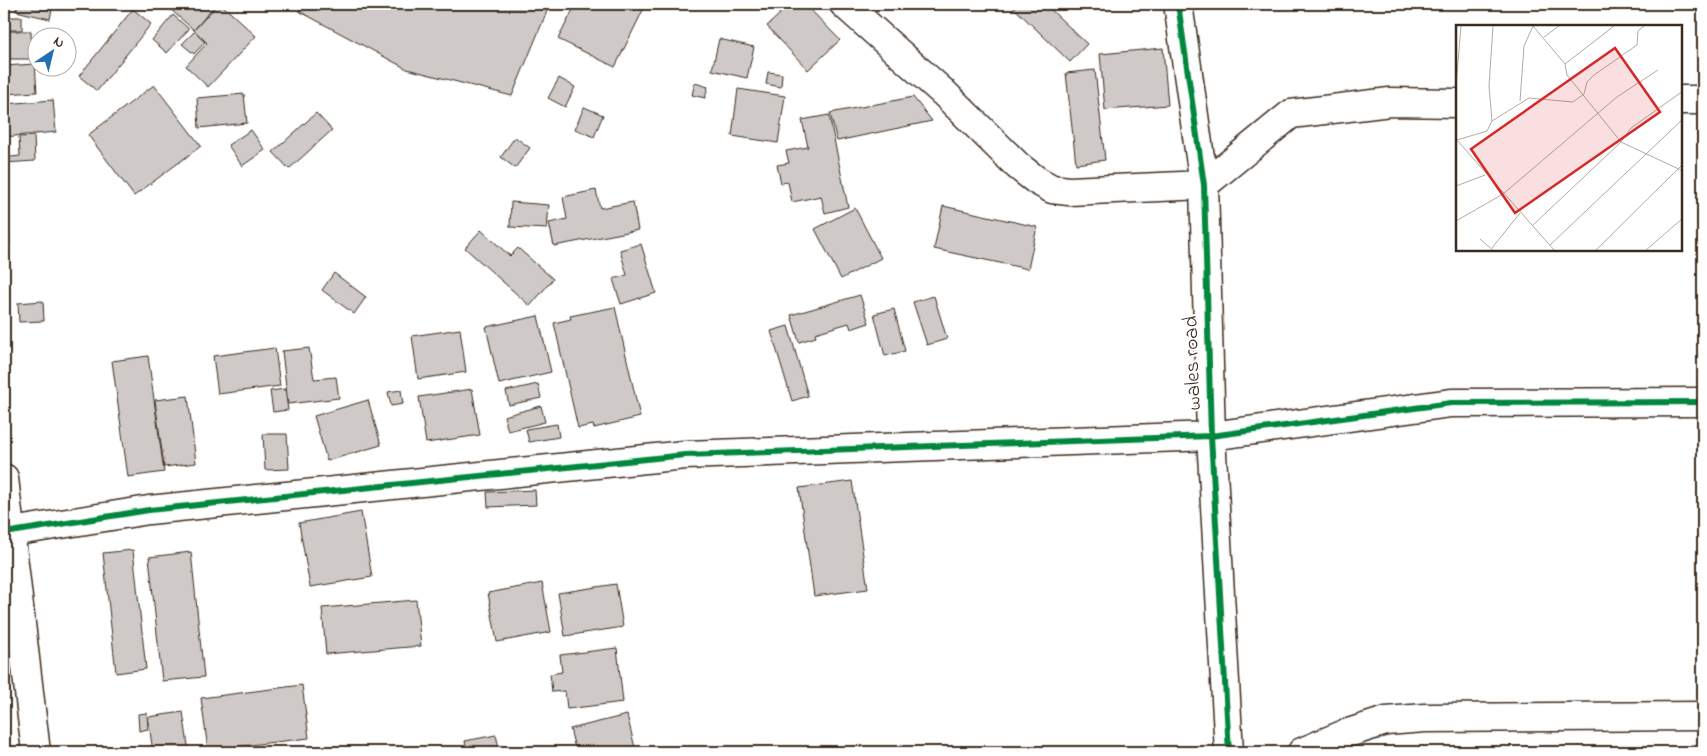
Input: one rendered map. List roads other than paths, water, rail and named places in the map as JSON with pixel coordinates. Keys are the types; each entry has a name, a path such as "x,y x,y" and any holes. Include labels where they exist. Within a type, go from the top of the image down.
{"street":[{"path":"844,4 945,94 1018,166 1036,180 1052,189 1069,191 1204,186 1291,114 1390,102 1456,102"},
{"name":"wales road","path":"1178,4 1204,186 1211,436 1229,752"},
{"path":"1682,100 1703,100"},
{"path":"7,532 149,510 685,455 1211,436 1451,403 1703,402"},
{"path":"4,478 7,532 36,752"},
{"path":"1302,752 1345,734 1386,721 1425,718 1703,716"}]}
